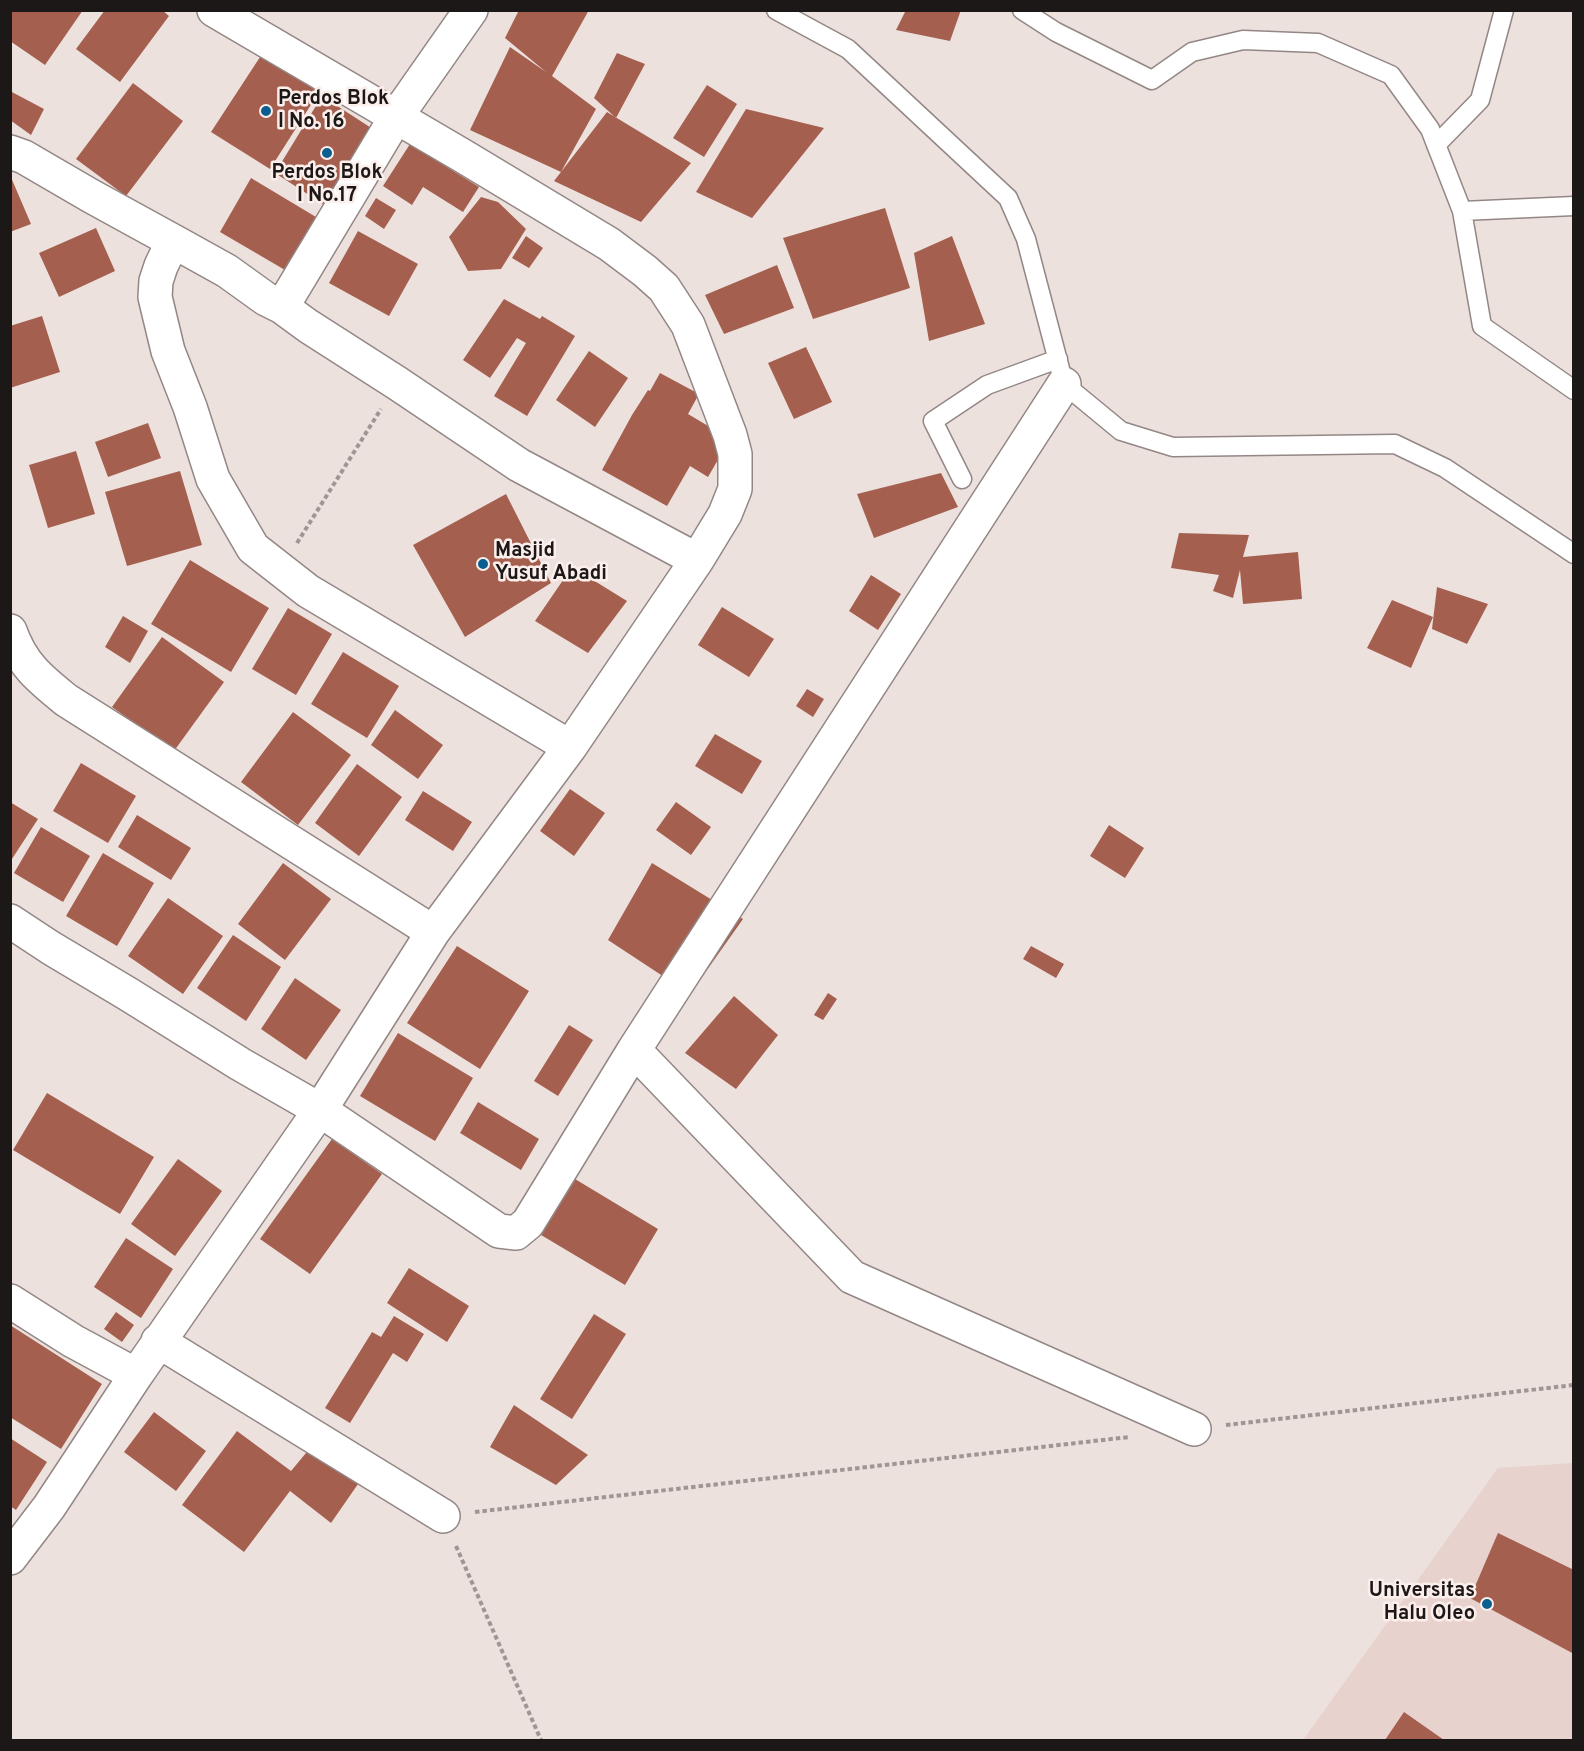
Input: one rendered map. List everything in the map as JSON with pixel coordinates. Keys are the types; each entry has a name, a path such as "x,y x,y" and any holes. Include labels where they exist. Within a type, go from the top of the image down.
{"street":[{"path":"10,1558 49,1507 158,1341 320,1110 433,933 570,747 697,560 725,514 735,489 735,454 730,435 688,325 664,288 609,244 214,10"},
{"path":"282,307 396,117 471,10"},
{"path":"10,152 24,157 227,271 519,465 697,560"},
{"path":"172,241 156,281 155,297 168,351 190,407 213,479 254,548 308,591 570,747"},
{"path":"10,921 240,1064 320,1110 499,1232 516,1233 528,1223 634,1050 1061,371"},
{"path":"10,631 24,661 66,700 433,933"},
{"path":"634,1050 852,1277 1194,1429"},
{"path":"10,1301 74,1341 136,1375"},
{"path":"158,1341 443,1516"}],"lane":[{"path":"776,10 848,48 1008,198 1026,239 1061,371 1121,430 1173,447 1395,444 1445,468 1574,554"},
{"path":"1022,10 1056,32 1152,80 1192,52 1243,40 1318,43 1391,75 1430,129 1462,211 1482,326 1574,390"},
{"path":"1436,145 1480,100 1504,10"},
{"path":"1462,211 1574,206"},
{"path":"962,479 933,422 987,385 1061,371"}],"path":[{"path":"280,570 397,383"},
{"path":"1194,1429 1574,1385"},
{"path":"541,1740 443,1516 1134,1436"}],"shaded area":[{"name":"Universitas Halu Oleo","path":"1573,1463 1573,1740 1303,1740 1498,1468"}],"building":[{"path":"10,10 83,10 45,65 10,41"},
{"path":"105,10 162,10 169,16 120,82 76,49"},
{"path":"519,10 589,10 552,76 596,109 561,172 470,130 510,47 546,72 505,38"},
{"path":"906,10 961,10 950,41 896,30"},
{"path":"617,53 645,64 616,118 594,98"},
{"name":"Perdos Blok I No. 16","path":"262,54 321,89 270,169 211,132"},
{"path":"133,83 183,121 126,196 76,159"},
{"path":"707,85 737,104 704,157 673,138"},
{"path":"10,91 44,109 31,135 10,120"},
{"name":"Perdos Blok I No.17","path":"322,96 379,133 326,206 275,173"},
{"path":"746,109 824,128 752,218 696,192"},
{"path":"607,112 691,163 641,222 554,181"},
{"path":"410,144 479,187 463,212 423,187 412,205 383,186"},
{"path":"10,175 31,224 10,232"},
{"path":"251,178 316,217 285,270 220,232"},
{"path":"481,197 498,202 526,229 501,269 468,271 449,237"},
{"path":"376,198 396,210 384,229 365,216"},
{"path":"885,208 910,288 813,319 783,238"},
{"path":"96,228 115,271 59,297 39,253"},
{"path":"358,231 418,264 389,316 329,283"},
{"path":"526,236 543,248 529,268 512,258"},
{"path":"952,236 985,324 929,341 914,253"},
{"path":"777,265 794,308 724,334 705,295"},
{"path":"504,299 540,319 542,316 575,336 527,416 494,396 526,343 517,338 490,378 463,360"},
{"path":"42,316 60,372 10,388 10,326"},
{"path":"806,347 832,402 794,419 768,363"},
{"path":"589,351 628,378 595,427 556,400"},
{"path":"660,373 699,394 688,414 730,439 708,477 690,466 667,506 602,470 632,415"},
{"path":"148,423 161,458 108,477 95,442"},
{"path":"76,451 95,514 48,528 29,465"},
{"path":"180,471 202,545 127,566 105,492"},
{"path":"941,473 958,507 874,538 857,494"},
{"name":"Masjid Yusuf Abadi","path":"506,494 551,583 465,637 413,545"},
{"path":"1179,533 1249,535 1243,557 1298,552 1302,599 1243,604 1240,570 1233,598 1213,591 1219,575 1171,568"},
{"path":"190,560 269,608 231,672 151,624"},
{"path":"572,567 627,601 588,653 535,621"},
{"path":"871,575 901,594 878,630 849,611"},
{"path":"1437,587 1488,604 1467,644 1432,629"},
{"path":"1392,600 1433,617 1411,668 1367,648"},
{"path":"722,607 774,639 749,677 698,645"},
{"path":"288,608 332,634 296,695 252,669"},
{"path":"123,616 148,631 130,663 105,647"},
{"path":"162,637 224,682 174,751 112,707"},
{"path":"343,652 399,686 367,738 311,704"},
{"path":"807,689 824,699 813,717 796,706"},
{"path":"395,710 443,745 418,779 371,745"},
{"path":"293,712 351,755 298,825 241,782"},
{"path":"715,734 762,761 742,794 695,766"},
{"path":"81,763 136,796 108,843 53,811"},
{"path":"357,764 402,797 359,856 315,823"},
{"path":"570,789 605,813 574,856 540,831"},
{"path":"423,791 472,822 453,851 405,820"},
{"path":"10,802 38,819 10,862"},
{"path":"676,802 711,827 691,855 656,830"},
{"path":"137,815 191,848 171,880 118,847"},
{"path":"1109,825 1144,848 1125,878 1090,856"},
{"path":"41,827 90,856 63,902 14,873"},
{"path":"103,853 154,883 117,946 66,916"},
{"path":"283,863 331,899 285,960 238,924"},
{"path":"652,863 743,919 690,994 608,940"},
{"path":"168,898 223,936 183,994 128,956"},
{"path":"233,935 281,967 246,1021 197,988"},
{"path":"457,946 529,991 480,1069 407,1023"},
{"path":"1031,946 1064,964 1056,978 1023,959"},
{"path":"295,978 341,1010 306,1060 261,1029"},
{"path":"828,993 837,999 823,1020 814,1015"},
{"path":"734,996 778,1035 736,1089 685,1053"},
{"path":"569,1025 593,1040 558,1096 534,1081"},
{"path":"398,1033 473,1078 435,1141 360,1096"},
{"path":"47,1093 154,1157 120,1214 13,1150"},
{"path":"478,1102 539,1139 521,1170 460,1133"},
{"path":"332,1139 382,1174 310,1274 260,1239"},
{"path":"178,1159 222,1191 175,1256 131,1224"},
{"path":"570,1176 658,1229 625,1285 536,1232"},
{"path":"126,1238 173,1269 141,1318 94,1287"},
{"path":"409,1268 469,1306 447,1342 387,1303"},
{"path":"116,1312 134,1325 122,1342 104,1329"},
{"path":"594,1314 626,1334 572,1419 540,1399"},
{"path":"394,1316 424,1334 407,1362 393,1353 350,1423 325,1408 372,1332 381,1337"},
{"path":"10,1325 102,1384 61,1449 10,1417"},
{"path":"514,1405 588,1455 556,1485 490,1447"},
{"path":"154,1412 206,1451 176,1491 124,1452"},
{"path":"237,1431 291,1471 311,1447 358,1484 331,1523 290,1491 244,1552 182,1505"},
{"path":"10,1438 47,1462 16,1510 10,1506"},
{"path":"1498,1533 1574,1570 1574,1654 1470,1598"},
{"path":"1404,1712 1444,1740 1385,1740"}],"place":[{"name":"Perdos Blok I No. 16","path":"266,111"},
{"name":"Perdos Blok I No.17","path":"327,153"},
{"name":"Masjid Yusuf Abadi","path":"483,564"},
{"name":"Universitas Halu Oleo","path":"1487,1604"}]}
